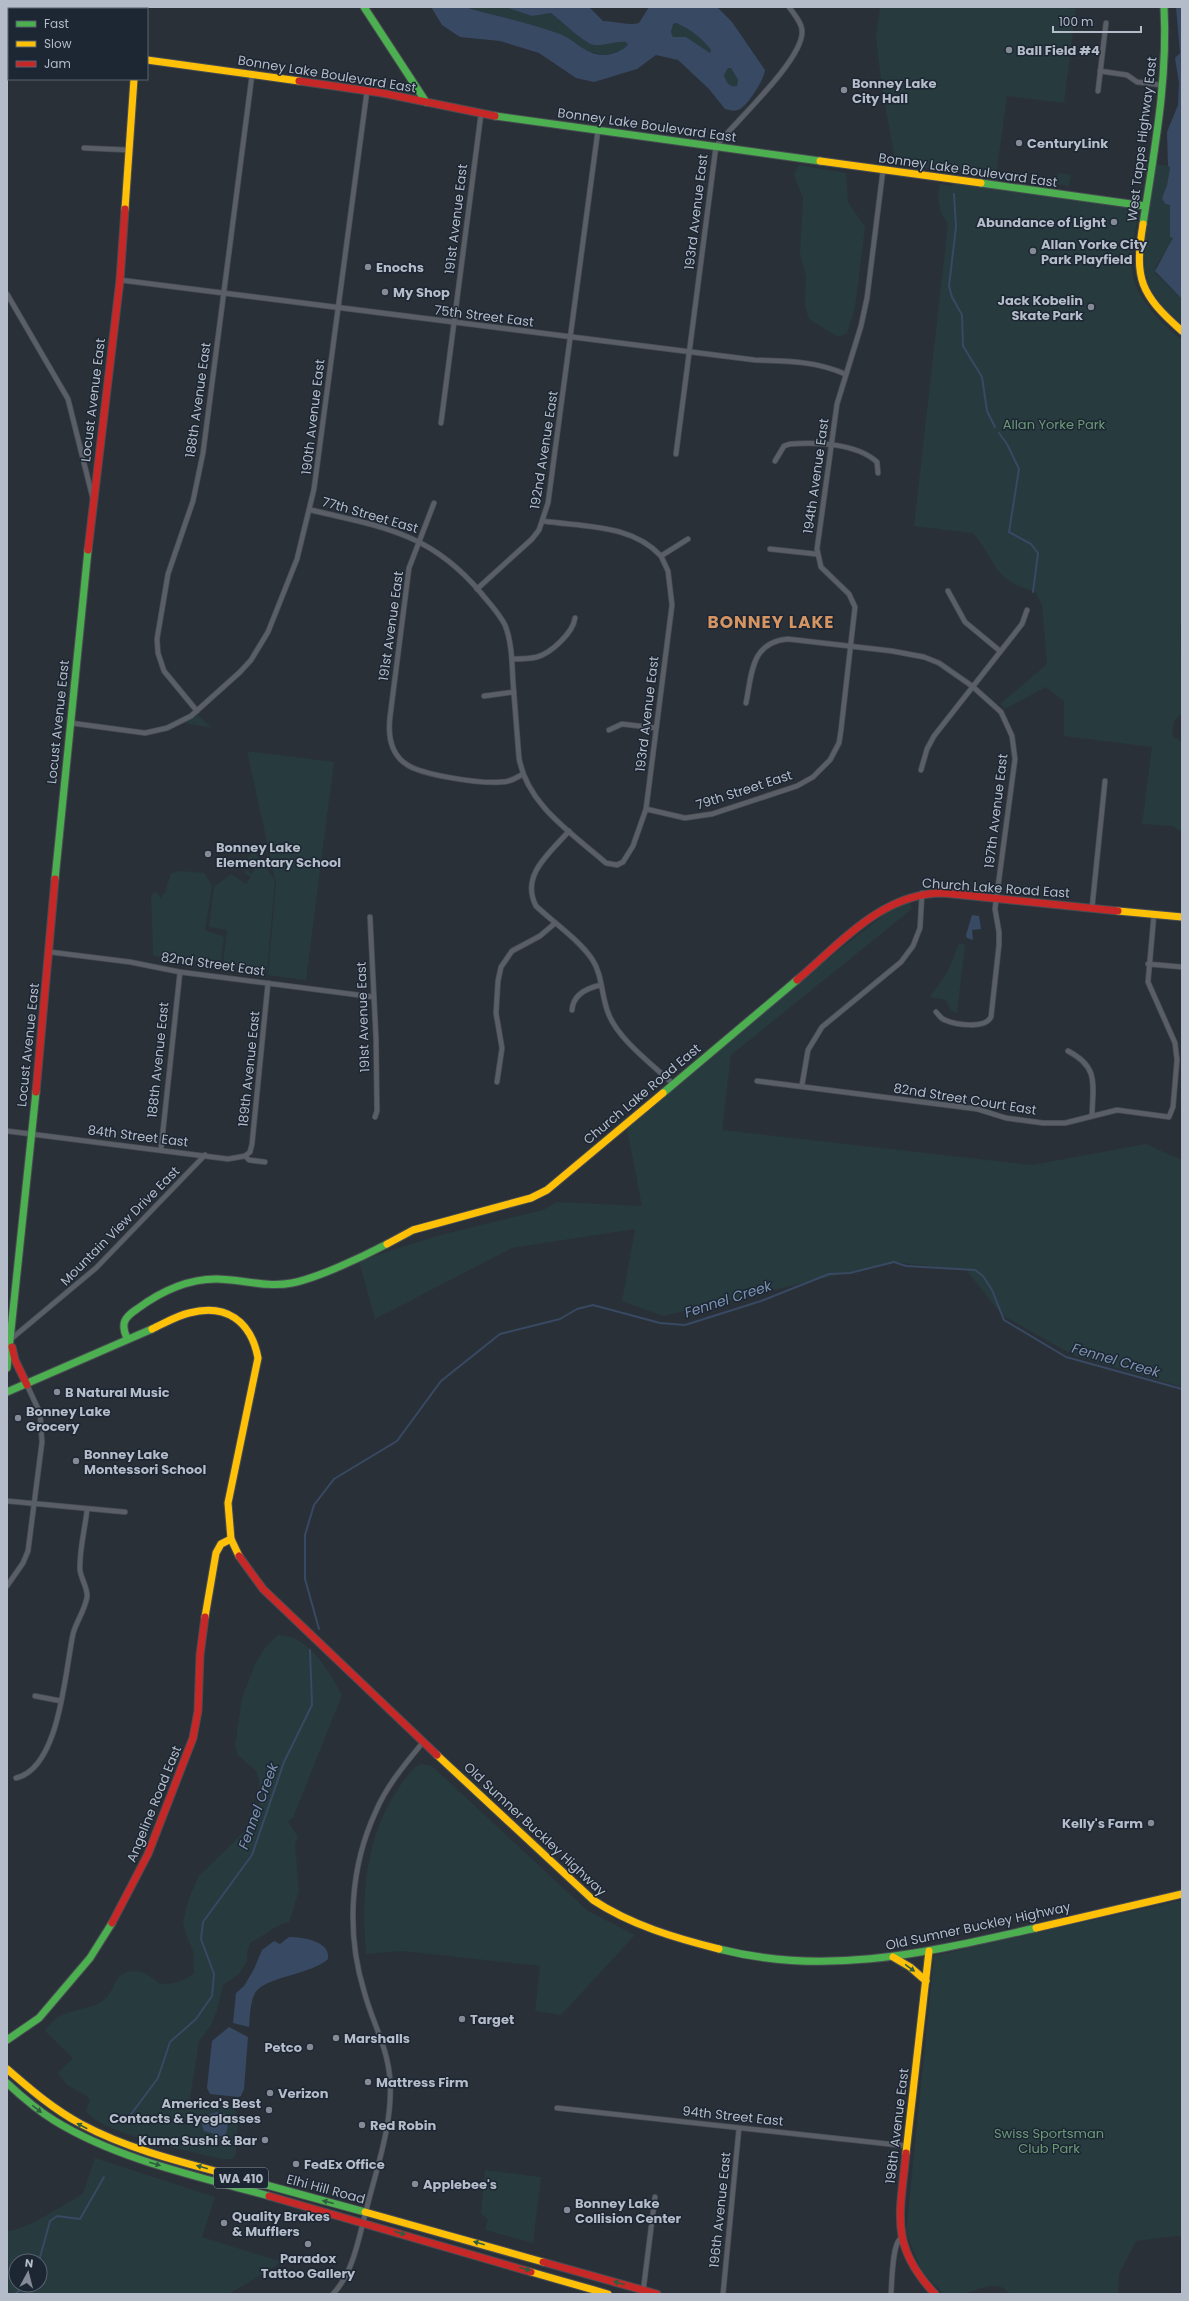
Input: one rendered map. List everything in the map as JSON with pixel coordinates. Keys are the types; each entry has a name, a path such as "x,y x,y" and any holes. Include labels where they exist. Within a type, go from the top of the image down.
{"main road":[{"path":"364,7 426,102"},
{"name":"West Tapps Highway East","path":"1164,7 1165,47 1162,85 1139,253 1140,276 1152,301 1182,331"},
{"name":"Bonney Lake Boulevard East","path":"148,60 367,91 481,114 1145,206"},
{"name":"Locust Avenue East","path":"7,1368 12,1339 50,952 58,839 93,500 120,280 134,80"},
{"name":"Church Lake Road East","path":"127,1338 122,1326 123,1320 159,1293 177,1286 216,1279 260,1285 292,1283 365,1255 413,1230 447,1219 523,1201 540,1194 571,1171 874,915 898,900 922,893 1182,917"},
{"name":"Old Sumner Buckley Highway","path":"127,1338 187,1313 204,1309 220,1310 239,1320 255,1342 258,1358 228,1503 231,1539 246,1568 256,1581 582,1892 606,1910 627,1921 723,1950 772,1960 830,1962 893,1957 929,1951 1182,1894"},
{"path":"7,1392 27,1385 127,1338"},
{"path":"12,1339 15,1360 27,1385"},
{"name":"Angeline Road East","path":"7,2040 39,2018 90,1958 119,1913 148,1854 168,1806 193,1738 198,1711 200,1655 210,1582 216,1553 221,1544 231,1539"},
{"name":"198th Avenue East","path":"929,1951 900,2204 900,2239 914,2270 935,2294"},
{"path":"893,1957 910,1966 926,1981"},
{"name":"Elhi Hill Road","path":"7,2069 43,2102 74,2122 117,2142 644,2292 657,2294"},
{"name":"Elhi Hill Road","path":"7,2083 38,2111 88,2139 112,2150 608,2294"}],"street":[{"name":"193rd Avenue East","path":"676,454 716,146 749,111 800,46 802,28 789,7"},
{"path":"1098,91 1106,23"},
{"path":"1100,71 1127,75 1137,82 1162,85"},
{"name":"188th Avenue East","path":"197,711 164,671 158,653 157,639 168,574 193,501 200,469 252,75"},
{"name":"190th Avenue East","path":"70,723 145,733 167,728 197,711 240,672 261,644 297,560 310,510 367,91"},
{"name":"191st Avenue East","path":"441,423 481,114"},
{"name":"192nd Avenue East","path":"477,589 532,539 539,530 543,521 550,494 598,130"},
{"path":"84,148 129,150"},
{"name":"194th Avenue East","path":"822,769 830,760 839,743 855,616 853,601 850,594 821,567 816,554 837,404 861,326 867,298 883,170"},
{"name":"75th Street East","path":"120,280 755,360 791,360 814,364 845,374"},
{"path":"7,294 33,336 70,406 93,500"},
{"path":"775,461 784,446 790,444 832,446 865,453 877,462 878,473"},
{"name":"191st Avenue East","path":"434,503 419,540 408,578 390,717 390,738 398,755 405,764 416,770 444,776 499,782 516,778 523,774"},
{"name":"77th Street East","path":"310,510 400,533 419,540 448,558 477,589"},
{"path":"543,521 625,532 648,544 661,556 688,539"},
{"path":"770,549 816,554"},
{"name":"193rd Avenue East","path":"569,831 606,863 614,865 623,862 633,846 646,809 672,606 668,571 661,556"},
{"path":"477,589 505,625 512,659 519,758 523,774 539,802 569,831 538,868 532,879 530,890 536,906 586,952 597,968 609,1016 620,1033 674,1084"},
{"path":"948,591 965,622 1000,651"},
{"path":"921,770 927,749 934,736 1022,624 1027,610"},
{"path":"512,659 537,657 543,654 571,630 575,618"},
{"name":"197th Avenue East","path":"746,703 757,655 767,644 788,639 892,651 932,659 972,686 994,705 1006,719 1014,746 1015,759 995,909 999,932 999,946 991,1017 987,1023 980,1026 947,1021 936,1012"},
{"path":"484,696 514,692"},
{"path":"609,730 622,724 656,728"},
{"name":"79th Street East","path":"646,809 675,818 706,816 797,786 822,769"},
{"path":"1092,908 1105,781"},
{"path":"802,1085 808,1050 822,1027 901,962 914,946 920,928 922,893"},
{"path":"1154,914 1148,964 1182,967"},
{"name":"191st Avenue East","path":"370,916 377,1102 375,1117"},
{"path":"497,1082 502,1048 496,1013 501,967 512,951 536,939 554,924"},
{"name":"82nd Street East","path":"50,952 130,962 180,972 374,997"},
{"name":"82nd Street Court East","path":"757,1081 802,1085 977,1109 1006,1118 1043,1123 1065,1123 1092,1115 1123,1110 1168,1117 1173,1107 1177,1052 1150,990 1148,964"},
{"name":"188th Avenue East","path":"161,1150 180,972"},
{"name":"189th Avenue East","path":"245,1156 250,1152 252,1144 268,983"},
{"path":"572,1010 580,993 587,988 601,985"},
{"path":"1068,1051 1081,1057 1090,1068 1093,1088 1092,1115"},
{"name":"84th Street East","path":"7,1131 234,1159 245,1156 249,1160 265,1162"},
{"name":"Mountain View Drive East","path":"12,1339 96,1268 205,1155"},
{"path":"7,1586 26,1556 42,1442 41,1421 32,1394 27,1385"},
{"path":"7,1501 87,1510 125,1512"},
{"path":"16,1778 30,1772 48,1746 56,1726 74,1632 87,1597 80,1568 87,1510"},
{"path":"35,1696 60,1701"},
{"path":"333,2294 347,2272 362,2223 381,2152 389,2108 390,2081 388,2059 383,2039 364,1992 358,1967 353,1931 354,1891 362,1850 376,1810 398,1773 424,1741"},
{"name":"94th Street East","path":"557,2108 907,2146"},
{"name":"196th Avenue East","path":"723,2294 739,2128"},
{"path":"644,2292 655,2197"},
{"path":"891,2294 895,2253 897,2242 900,2239"}],"green space":[{"path":"465,7 505,7 532,16 551,13 580,37 594,43 607,44 626,42 628,44 622,51 604,55 586,51 521,22"},
{"path":"880,7 1062,7 1076,9 1064,103 1007,96 996,177 916,167 916,163 895,160 882,87 876,39"},
{"path":"676,23 700,38 711,50 710,53 686,37 673,37 671,32 673,24"},
{"path":"728,68 731,68 738,80 737,86 730,85 726,80 724,75"},
{"path":"1153,164 1170,166 1167,185 1162,198 1165,204 1170,205 1170,237 1173,238 1169,247 1155,267 1156,274 1182,299 1182,324 1164,308 1156,298 1150,288 1146,275 1144,261 1145,227"},
{"path":"799,165 846,173 848,202 865,227 855,308 847,333 838,337 809,319 805,306 806,277 800,254 803,198 794,175"},
{"path":"1058,173 1071,175 1069,186 1056,184"},
{"name":"Allan Yorke Park","path":"953,183 1139,209 1132,253 1132,268 1137,289 1157,317 1165,326 1182,340 1182,621 1180,626 1182,714 1174,721 1172,736 1182,742 1182,832 1173,826 1142,824 1152,747 1064,736 1064,701 1046,687 1005,709 1000,704 1047,664 1042,605 1035,591 1021,587 1003,576 973,533 914,526 948,224 940,210 938,195 940,184 952,186"},
{"path":"198,715 212,728 184,723"},
{"path":"247,751 334,762 306,980 268,975 276,883"},
{"path":"221,842 223,847 229,849 232,845 235,845 230,853 220,851 218,844"},
{"path":"253,850 275,880 267,972 223,965 227,930 209,927 214,887 231,874 246,884 251,877 244,873 246,870 252,874 256,866 248,858"},
{"path":"181,871 204,873 212,886 205,930 224,937 221,961 203,959 201,962 154,956 153,954 151,895 156,892 162,899 162,895 165,893 171,873"},
{"path":"909,899 912,909 731,1055 722,1130 1032,1165 1146,1144 1182,1160 1182,1387 1073,1355 1002,1315 966,1270 893,1262 663,1316 622,1301 635,1229 512,1248 375,1319 359,1261 433,1237 543,1210 557,1202 642,1206 626,1124 727,1038 891,909"},
{"path":"959,944 965,944 957,1013 951,1010 946,1000 930,997 947,973"},
{"path":"278,1635 299,1641 317,1656 342,1695 293,1818 288,1821 298,1837 295,1844 299,1891 289,1922 274,1928 251,1942 247,1952 247,1961 239,1974 223,1985 217,2010 211,2025 199,2041 190,2098 192,2102 230,2107 236,2111 238,2120 236,2155 232,2159 222,2159 148,2141 108,2127 94,2118 86,2110 90,2101 87,2096 67,2085 58,2073 73,2058 45,2031 60,2016 101,2002 109,1995 117,1979 127,1972 141,1972 160,1984 178,1982 186,1979 194,1973 193,1951 185,1932 183,1922 189,1898 199,1876 250,1826 260,1800 259,1779 256,1771 238,1755 235,1745 242,1698 256,1662 265,1648"},
{"path":"420,1764 432,1766 588,1911 635,1935 561,2015 535,2011 540,1966 403,1951 366,1954 364,1911 365,1889 372,1847 378,1827 387,1808 405,1778"},
{"name":"Swiss Sportsman Club Park","path":"1182,1900 1182,2237 1176,2236 1136,2241 1119,2274 1118,2294 1010,2294 1005,2289 1000,2287 989,2286 964,2294 944,2294 922,2272 906,2233 934,1956"},
{"path":"95,2158 215,2197 202,2237 282,2262 229,2294 7,2294 7,2231 23,2227 83,2194"},
{"path":"485,2170 541,2177 533,2243 485,2230 488,2219 481,2214"}],"water":[{"path":"461,6 546,29 563,35 591,52 607,55 620,51 628,44 626,42 622,42 594,45 579,36 551,13 532,16 505,7 589,7 603,21 635,24 639,23 649,7 717,7 732,22 765,70 759,86 747,103 740,109 732,110 725,109 709,89 678,60 656,55 637,69 594,82 576,78 539,53 500,41 460,37 442,25 431,7","holes":["676,23 700,38 711,50 710,53 686,37 673,37 671,32 673,24","728,68 731,68 738,80 737,86 728,84 724,75"]},
{"path":"1176,7 1182,7 1182,299 1155,271 1173,238 1170,237 1170,205 1165,204 1162,198 1167,185 1170,167 1168,166 1167,132 1178,105 1179,83 1175,58 1180,53"},
{"path":"972,915 979,916 981,929 972,930 973,940 967,938 966,935"},
{"path":"289,1937 308,1939 320,1944 328,1953 328,1959 312,1968 278,1979 260,1988 255,1993 252,2001 249,2027 233,2023 236,1993 244,1986 254,1969 262,1950 274,1941 280,1944"},
{"path":"229,2027 248,2037 244,2089 241,2096 238,2097 210,2094 207,2088 212,2041"},
{"path":"217,2112 225,2114 227,2120 228,2126 224,2137 204,2131 202,2127 204,2118"}],"waterway":[{"path":"954,194 956,227 949,286 952,297 962,315 963,346 982,377 987,411 995,427"},
{"path":"999,433 1007,444 1019,469 1009,532 1031,544 1038,553 1033,592"},
{"name":"Fennel Creek","path":"319,1629 305,1579 305,1535 314,1505 334,1479 397,1441 441,1381 500,1334 560,1319 577,1309 593,1305 660,1323 685,1325 761,1301 829,1274 850,1273 894,1262 906,1266 975,1270 983,1276 992,1290 1004,1320 1066,1357 1182,1389"},
{"name":"Fennel Creek","path":"126,2121 158,2078 170,2042 196,2019 212,1996 214,1974 201,1939 203,1922 252,1855 284,1762 312,1705 310,1650"},
{"name":"Fennel Creek","path":"41,2253 50,2221 57,2216 80,2219 104,2177"}],"traffic: fast":[{"path":"364,7 426,102"},
{"path":"1143,224 1156,143 1162,89 1165,34 1164,7"},
{"path":"495,116 820,161"},
{"path":"981,183 1145,206"},
{"path":"55,879 88,550"},
{"path":"663,1093 797,980"},
{"path":"7,1368 36,1092"},
{"path":"127,1338 124,1324 129,1315 155,1297 184,1284 195,1281 216,1279 263,1284 292,1283 327,1272 387,1244"},
{"path":"7,1392 152,1329"},
{"path":"7,2040 39,2018 90,1958 112,1923"},
{"path":"719,1949 760,1957 800,1961 839,1961 917,1953 1036,1928"},
{"path":"7,2083 48,2117 80,2135 105,2146 159,2166 269,2196"},
{"path":"252,2181 365,2212"}],"traffic: slow":[{"path":"148,60 299,81"},
{"path":"125,209 134,80"},
{"path":"820,161 981,183"},
{"path":"1143,224 1139,259 1143,284 1157,306 1182,331"},
{"path":"1118,911 1182,917"},
{"path":"387,1244 413,1230 531,1198 547,1190 663,1093"},
{"path":"152,1329 184,1314 214,1311 225,1313 235,1318 243,1325 255,1345 258,1358 228,1503 231,1539 239,1556"},
{"path":"205,1617 216,1553 221,1544 231,1539"},
{"path":"437,1755 593,1900 638,1924 719,1949"},
{"path":"1036,1928 1182,1894"},
{"path":"906,2153 929,1951"},
{"path":"893,1957 910,1967 926,1981"},
{"path":"7,2069 61,2112 101,2134 164,2157 252,2181"},
{"path":"365,2212 543,2262"},
{"path":"531,2272 608,2294"}],"traffic: jam":[{"path":"299,81 382,93 495,116"},
{"path":"88,550 120,280 125,209"},
{"path":"36,1092 55,879"},
{"path":"797,980 846,936 864,923 901,901 921,895 943,893 1118,911"},
{"path":"12,1347 15,1360 27,1385"},
{"path":"239,1556 263,1589 437,1755"},
{"path":"112,1923 148,1854 193,1738 198,1711 200,1655 205,1617"},
{"path":"906,2153 900,2212 904,2244 910,2260 920,2276 935,2294"},
{"path":"269,2196 362,2223"},
{"path":"362,2223 531,2272"},
{"path":"543,2262 657,2294"}],"place":[{"name":"Ball Field #4","path":"1009,50"},
{"name":"Bonney Lake City Hall","path":"844,90"},
{"name":"CenturyLink","path":"1019,143"},
{"name":"Abundance of Light","path":"1114,222"},
{"name":"Allan Yorke City Park Playfield","path":"1033,251"},
{"name":"Enochs","path":"368,267"},
{"name":"My Shop","path":"385,292"},
{"name":"Jack Kobelin Skate Park","path":"1091,307"},
{"name":"Bonney Lake Elementary School","path":"208,854"},
{"name":"B Natural Music","path":"57,1392"},
{"name":"Bonney Lake Grocery","path":"18,1418"},
{"name":"Bonney Lake Montessori School","path":"76,1461"},
{"name":"Kelly's Farm","path":"1151,1823"},
{"name":"Target","path":"462,2019"},
{"name":"Marshalls","path":"336,2038"},
{"name":"Petco","path":"310,2047"},
{"name":"Mattress Firm","path":"368,2082"},
{"name":"Verizon","path":"270,2093"},
{"name":"America's Best Contacts & Eyeglasses","path":"269,2110"},
{"name":"Red Robin","path":"362,2125"},
{"name":"Kuma Sushi & Bar","path":"265,2140"},
{"name":"FedEx Office","path":"296,2164"},
{"name":"Applebee's","path":"415,2184"},
{"name":"Bonney Lake Collision Center","path":"567,2210"},
{"name":"Quality Brakes & Mufflers","path":"224,2223"},
{"name":"Paradox Tattoo Gallery","path":"308,2244"}],"district":[{"name":"BONNEY LAKE","path":"771,622"}]}
